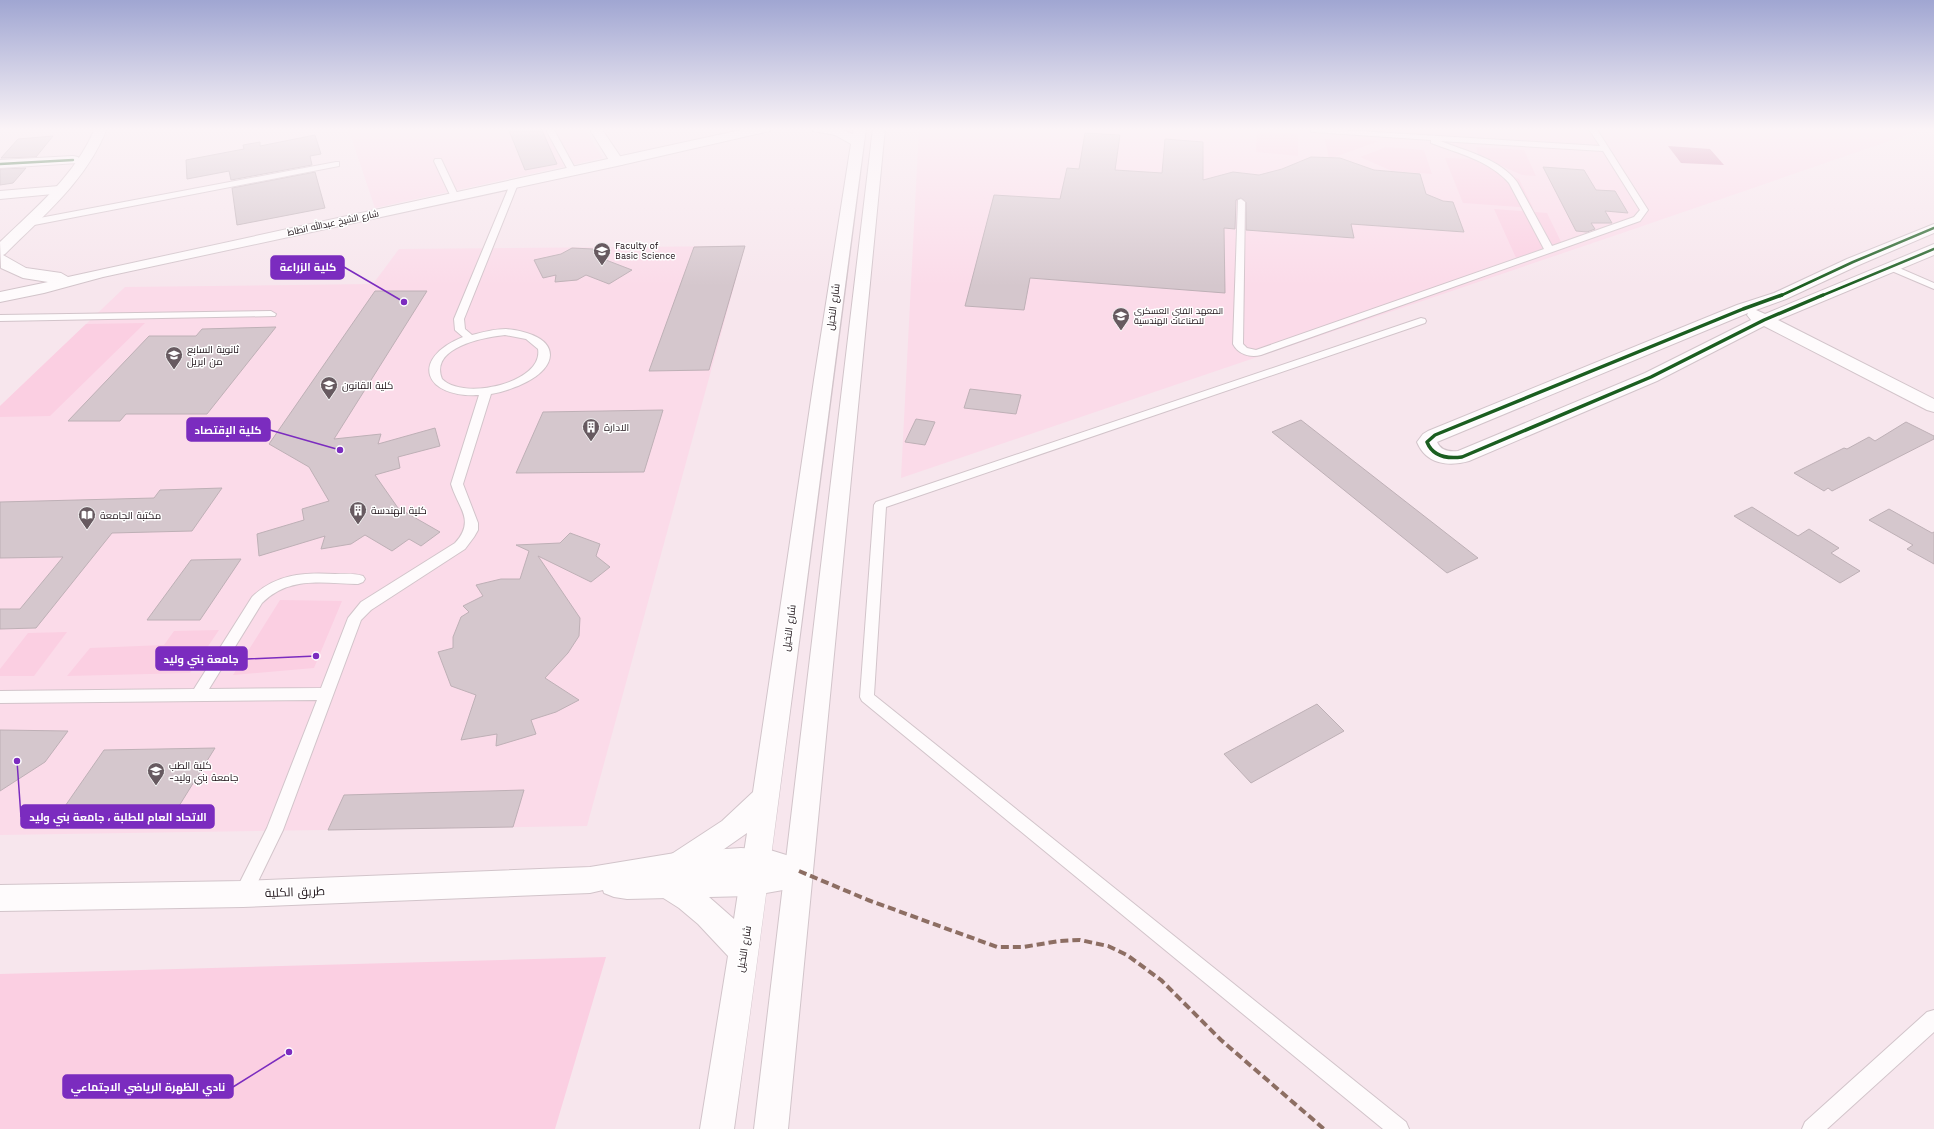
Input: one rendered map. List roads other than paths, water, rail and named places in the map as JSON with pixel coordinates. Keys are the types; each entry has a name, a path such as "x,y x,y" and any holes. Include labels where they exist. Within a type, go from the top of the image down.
{"main road":[{"path":"63,186 64,181"},
{"path":"0,251 29,223 68,181"},
{"name":"شارع الشيخ عبدالله انطاط","path":"3,295 530,181"},
{"name":"شارع النخيل","path":"717,1129 755,872 853,181"},
{"path":"771,1129 873,181"},
{"path":"0,195 63,186"},
{"path":"1934,228 1853,262 1780,296 1743,308 1435,435 1427,442 1433,452 1448,458 1462,457 1651,377 1764,320 1934,249"},
{"path":"0,259 6,264 24,272 63,278"},
{"name":"شارع الشيخ عبدالله انطاط","path":"3,295 63,278 100,273"},
{"path":"1743,308 1934,406"},
{"path":"1618,360 1651,377"},
{"path":"743,952 726,930 701,907 672,875 732,830 765,798"},
{"name":"طريق الكلية","path":"0,898 243,894 590,880 617,885 672,875 755,872 786,876 799,871"}],"lane":[{"path":"29,223 249,181"},
{"path":"447,181 455,197"},
{"path":"1512,181 1550,251"},
{"path":"1241,202 1238,344 1242,350 1252,353 1261,352 1630,222 1641,215 1644,210 1626,181"},
{"path":"470,338 460,330 458,325 459,319 514,184"},
{"path":"1890,267 1934,286"},
{"path":"0,318 47,316 271,314"},
{"path":"1399,1129 867,697 880,505 1421,321"},
{"path":"493,333 516,333 534,338 544,348 545,354 543,360 531,374 511,385 486,391 473,392 451,389 437,381 434,375 437,362 442,355 454,346 470,338 493,333"},
{"path":"243,894 275,830 352,624 360,612 460,546 471,534 473,521 458,490 458,478 486,391"},
{"path":"198,695 257,600 268,589 276,584 293,579 358,579"},
{"path":"0,697 326,694"},
{"path":"1812,1129 1934,1019"}],"place":[{"name":"Faculty of Basic Science","path":"602,266"},
{"name":"كلية الزراعة","path":"404,302"},
{"name":"المعهد الفني العسكري للصناعات الهندسية","path":"1121,331"},
{"name":"ثانوية السابع من ابريل","path":"174,370"},
{"name":"كلية القانون","path":"329,400"},
{"name":"ِالادارة","path":"591,442"},
{"name":"كلية الإقتصاد","path":"340,450"},
{"name":"كلية الهندسة","path":"358,525"},
{"name":"مكتبة الجامعة","path":"87,530"},
{"name":"جامعة بني وليد","path":"316,656"},
{"name":"الاتحاد العام للطلبة ، جامعة بني وليد","path":"17,761"},
{"name":"كلية الطب -جامعة بني وليد","path":"156,786"},
{"name":"نادي الظهرة الرياضي الاجتماعي","path":"289,1052"}]}
